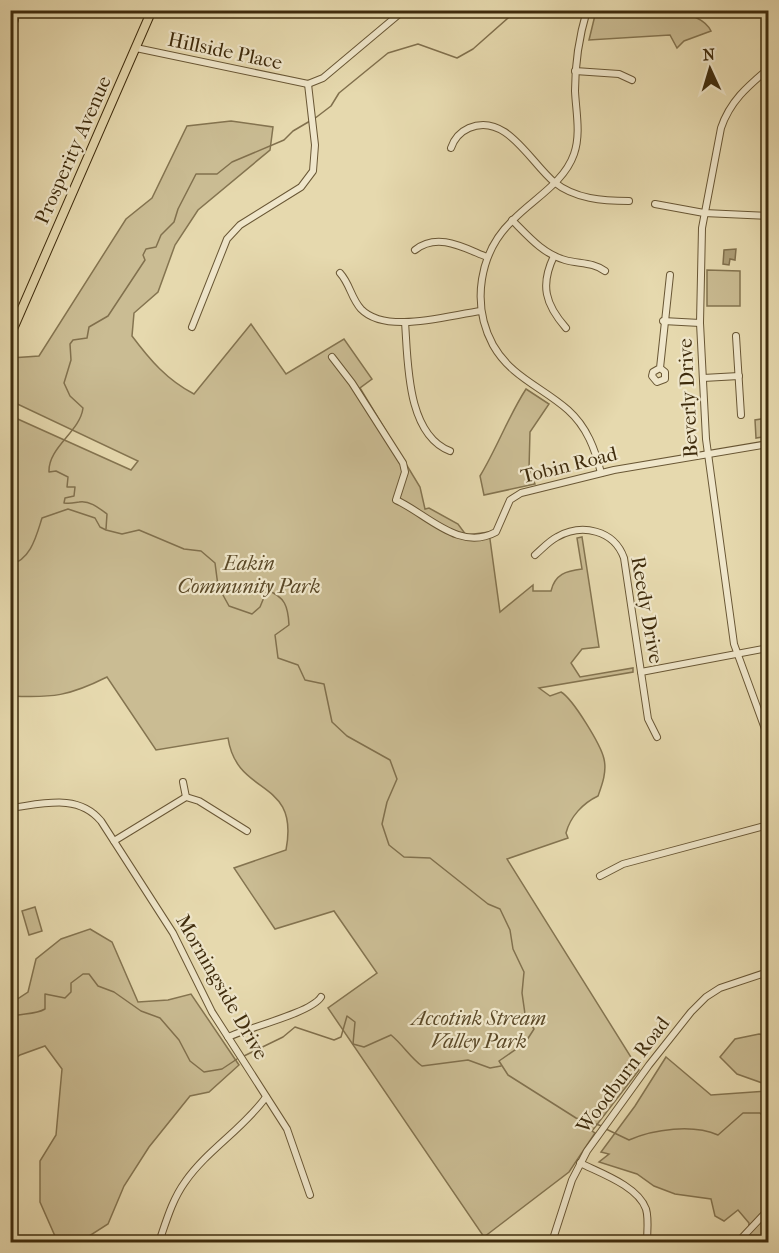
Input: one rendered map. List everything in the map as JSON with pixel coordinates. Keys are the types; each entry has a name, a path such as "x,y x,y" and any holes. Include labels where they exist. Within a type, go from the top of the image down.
{"main road":[{"name":"Prosperity Avenue","path":"10,336 152,10"}],"street":[{"path":"192,327 227,239 240,225 301,187 310,177 315,154 308,84 323,78 404,10"},
{"path":"587,10 575,71 577,144 566,170 512,220 487,257 482,279 481,311 488,334 506,363 522,379 566,409 581,424 592,444 601,473"},
{"name":"Hillside Place","path":"136,48 308,84"},
{"name":"Beverly Drive","path":"768,69 742,91 727,112 722,128 704,213 700,323 707,454 737,654 768,737"},
{"path":"575,71 619,74 632,80"},
{"path":"451,148 458,135 470,128 482,125 496,127 508,134 555,182 589,198 630,201"},
{"path":"656,204 704,213 767,216 765,183"},
{"path":"512,220 537,245 554,256 591,264 605,271"},
{"path":"415,250 429,242 442,241 487,257"},
{"path":"554,256 545,277 545,293 550,308 566,328"},
{"path":"340,273 356,302 367,314 388,322 405,322 481,311"},
{"path":"660,368 663,321 670,275"},
{"path":"663,321 700,323"},
{"path":"405,322 409,381 416,406 435,441 450,451"},
{"path":"736,336 741,415"},
{"name":"Tobin Road","path":"332,357 352,382 403,463 405,472 396,500 457,536 483,537 496,532 510,500 521,493 601,473 768,444"},
{"path":"704,378 739,376"},
{"name":"Reedy Drive","path":"535,555 560,535 582,531 604,534 618,545 624,558 648,719 657,737"},
{"path":"641,672 768,648"},
{"path":"183,782 186,797"},
{"path":"114,841 186,797 199,801 247,831"},
{"name":"Morningside Drive","path":"10,808 63,802 82,805 93,812 173,933 205,999 292,1141 310,1195"},
{"path":"600,876 623,864 768,825"},
{"name":"Woodburn Road","path":"552,1242 580,1162 613,1114 698,1004 720,988 768,972"},
{"path":"228,1036 296,1012 316,1003 321,997"},
{"path":"159,1242 173,1202 185,1181 248,1120 266,1097"},
{"path":"580,1162 631,1191 642,1201 647,1212 647,1242"},
{"path":"738,1242 768,1210"}],"green space":[{"path":"641,9 676,12 703,22 711,31 684,41 677,48 670,35 589,40 596,11"},
{"path":"231,121 273,127 270,150 198,210 175,245 158,292 134,313 132,336 160,369 194,394 251,324 286,374 344,339 372,379 360,388 420,487 425,509 429,508 458,524 466,535 489,532 500,612 533,585 533,591 551,591 555,581 562,574 582,569 577,538 582,537 599,647 582,649 571,663 580,677 633,668 633,672 539,688 550,696 561,692 579,713 602,752 605,764 604,778 598,796 582,807 571,821 566,833 568,838 507,859 639,1070 592,1131 595,1133 569,1172 484,1237 328,1008 377,973 334,911 275,929 234,868 286,850 288,827 284,810 276,798 243,771 234,757 228,738 156,750 107,677 71,692 38,697 11,696 11,416 131,470 138,461 11,401 11,358 39,356 126,219 152,198 187,126"},
{"path":"707,270 740,271 740,306 707,306"},
{"path":"526,389 549,404 530,432 529,469 535,484 484,495 480,476"},
{"path":"768,418 768,436 756,438 755,420"},
{"path":"35,907 42,931 29,935 22,911"},
{"path":"90,929 112,942 138,1002 168,1000 191,994 239,1065 209,1092 190,1096 149,1147 124,1186 108,1224 83,1240 55,1236 40,1202 40,1161 56,1135 62,1069 45,1046 20,1055 11,1062 10,1004 28,992 36,959 61,939"},
{"path":"759,1034 768,1036 768,1085 737,1074 720,1057 735,1039"},
{"path":"666,1057 711,1095 768,1091 768,1242 748,1242 749,1223 738,1210 724,1221 715,1216 711,1199 675,1194 654,1186 637,1174 599,1162 609,1154 601,1152 635,1106"}],"shaded area":[{"path":"736,249 735,260 730,259 729,265 723,264 724,250"}],"waterway":[{"path":"314,119 331,106 339,93 388,53 418,44 457,58 473,49 517,10"},
{"path":"106,529 107,514 86,502 64,503 65,498 74,496 75,487 67,487 68,477 56,471 49,472 53,455 76,425 83,408 70,396 64,383 71,360 70,344 73,340 87,338 89,327 108,316 145,260 143,255 146,249 156,247 161,235 174,222 196,174 217,174 232,162 284,140 293,131 310,121"},
{"path":"10,565 28,553 42,518 68,509 95,518 100,527 106,530 122,534 139,530 184,549 201,551 215,563 218,586 229,606 252,614 260,607 267,590 282,599 288,612 289,625 275,635 278,658 298,665 305,680 324,684 332,722 347,736 390,760 397,779 387,802 382,824 389,845 404,857 430,858 488,904 500,909 510,930 513,949 524,972 522,993 525,1014 534,1029 525,1043 499,1061 508,1075 576,1118 602,1126"},
{"path":"10,1017 45,1009 45,994 65,998 71,992 71,983 83,974 89,974 98,986 114,992 141,1011 160,1018 179,1040 190,1061 204,1072 222,1069 237,1059"},
{"path":"244,1056 283,1037 295,1027 334,1040 341,1037 347,1016 355,1022 353,1044 364,1047 391,1035 422,1066 468,1060 490,1068 501,1066"},
{"path":"606,1129 629,1140 673,1129 697,1130 718,1135 743,1113 760,1113 768,1121"}],"park label":[{"name":"Eakin Community Park","path":"249,574"},
{"name":"Accotink Stream Valley Park","path":"479,1030"}]}
